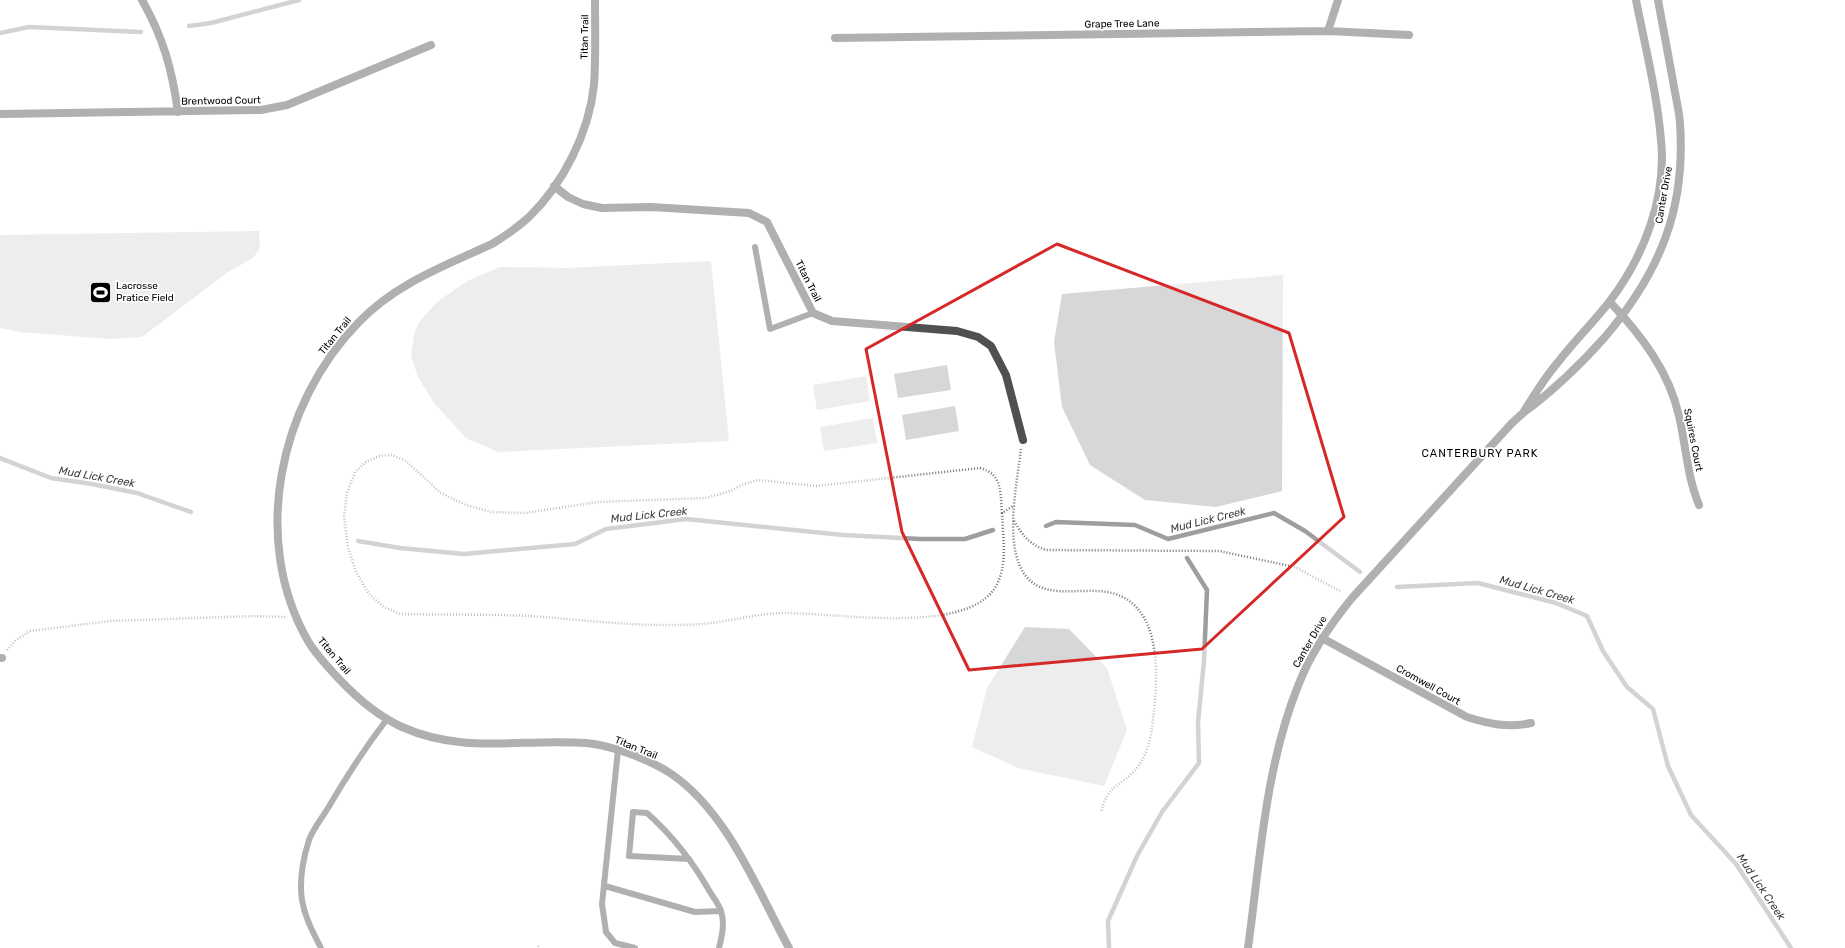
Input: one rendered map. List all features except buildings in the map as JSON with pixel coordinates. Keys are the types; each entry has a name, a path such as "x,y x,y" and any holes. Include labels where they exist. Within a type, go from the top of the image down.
{"street":[{"path":"142,0 153,19 164,45 173,78 178,112"},
{"name":"Titan Trail","path":"595,0 594,85 589,110 582,135 554,186 528,217 503,237 492,244 398,288 376,306 355,325 332,355 313,384 298,414 282,474 278,509 280,560 286,589 297,618 309,642 329,668 351,691 387,720 427,736 479,745 557,742 588,743 618,750 668,772 689,788 708,806 717,818 743,862 789,948"},
{"path":"1328,31 1338,0"},
{"name":"Canter Drive","path":"1523,413 1560,360 1610,302 1635,263 1648,231 1657,200 1661,168 1661,141 1636,0"},
{"name":"Canter Drive","path":"1248,948 1268,803 1286,717 1298,685 1322,638 1352,598 1512,423 1560,384 1592,352 1623,316 1645,284 1659,256 1670,228 1679,178 1681,153 1680,121 1658,0"},
{"name":"Grape Tree Lane","path":"835,38 1328,31 1409,35"},
{"name":"Brentwood Court","path":"0,114 262,110 287,105 430,44"},
{"name":"Titan Trail","path":"554,186 568,197 583,204 602,208 651,206 749,213 767,222 813,313 832,321 957,331 978,337 991,346 1006,375 1022,440"},
{"name":"Squires Court","path":"1610,302 1643,340 1659,364 1669,385 1679,414 1692,486 1699,505"},
{"name":"Cromwell Court","path":"1322,638 1467,717 1485,723 1504,726 1531,723"}],"lane":[{"path":"755,247 770,329 813,313"},
{"path":"322,948 306,919 302,899 301,878 304,858 310,838 344,780 365,747 387,720"},
{"path":"618,750 602,904 606,932 615,943 635,948"},
{"path":"689,859 629,856 633,812 647,813 667,831 689,859 696,868 721,911 723,931 719,948"},
{"path":"605,886 695,912 721,911"}],"path":[{"path":"1022,440 1013,506 1015,550 1020,566 1030,580 1044,589 1060,592 1094,591 1112,594 1126,600 1140,611 1149,629 1154,651 1156,670 1154,710 1149,742 1145,756 1136,769 1108,792 1103,800 1100,813"},
{"path":"392,455 406,461 441,493 466,505 491,512 524,513 598,502 705,498 728,492 744,484 758,480 816,486 980,468 989,470 995,476 999,485 1002,513 1004,557 997,587 985,598 968,607 937,616 907,617 784,613 748,616 701,624 637,624 520,616 400,614 384,607 369,594 356,572 348,547 344,517 347,493 355,472 366,462 378,456 392,455"},
{"path":"1002,513 1013,506"},
{"path":"1014,521 1023,535 1034,545 1046,550 1220,550 1295,566 1326,582 1352,598"},
{"path":"1,658 15,641 30,631 136,619 253,616 297,618"}],"highlighted area":[{"path":"1057,244 1289,333 1344,517 1202,649 969,670 902,532 866,349"}],"shaded area":[{"name":"Lacrosse Pratice Field","path":"259,231 260,248 253,258 228,272 142,337 110,339 20,332 0,328 0,235"},
{"path":"711,261 729,441 498,452 466,438 434,403 418,377 411,356 414,335 419,322 437,302 467,281 500,267 566,268"},
{"path":"1283,275 1282,491 1216,507 1145,500 1090,465 1062,407 1054,342 1062,294"},
{"path":"947,365 951,390 898,398 894,374"},
{"path":"866,376 870,401 817,410 813,385"},
{"path":"955,406 959,431 906,440 902,415"},
{"path":"873,418 877,443 824,451 820,427"},
{"path":"1025,627 1069,629 1107,668 1127,730 1104,786 1018,768 972,747 987,688"}],"waterway":[{"path":"189,26 211,23 299,0"},
{"path":"0,33 29,27 141,32"},
{"name":"Mud Lick Creek","path":"0,458 51,478 137,493 191,512"},
{"name":"Mud Lick Creek","path":"1046,526 1056,522 1135,525 1168,539 1274,513 1305,531 1360,572"},
{"name":"Mud Lick Creek","path":"358,541 400,548 464,554 575,544 606,529 686,519 843,535 920,539 965,539 993,530"},
{"path":"1109,948 1108,921 1137,856 1162,812 1199,763 1198,722 1204,661 1207,590 1187,558"},
{"name":"Mud Lick Creek","path":"1397,587 1478,583 1556,603 1587,616 1603,651 1627,687 1653,709 1668,766 1691,815 1736,864 1791,948"}],"place":[{"name":"Lacrosse Pratice Field","path":"100,292"}],"district":[{"name":"CANTERBURY PARK","path":"1480,453"}]}
